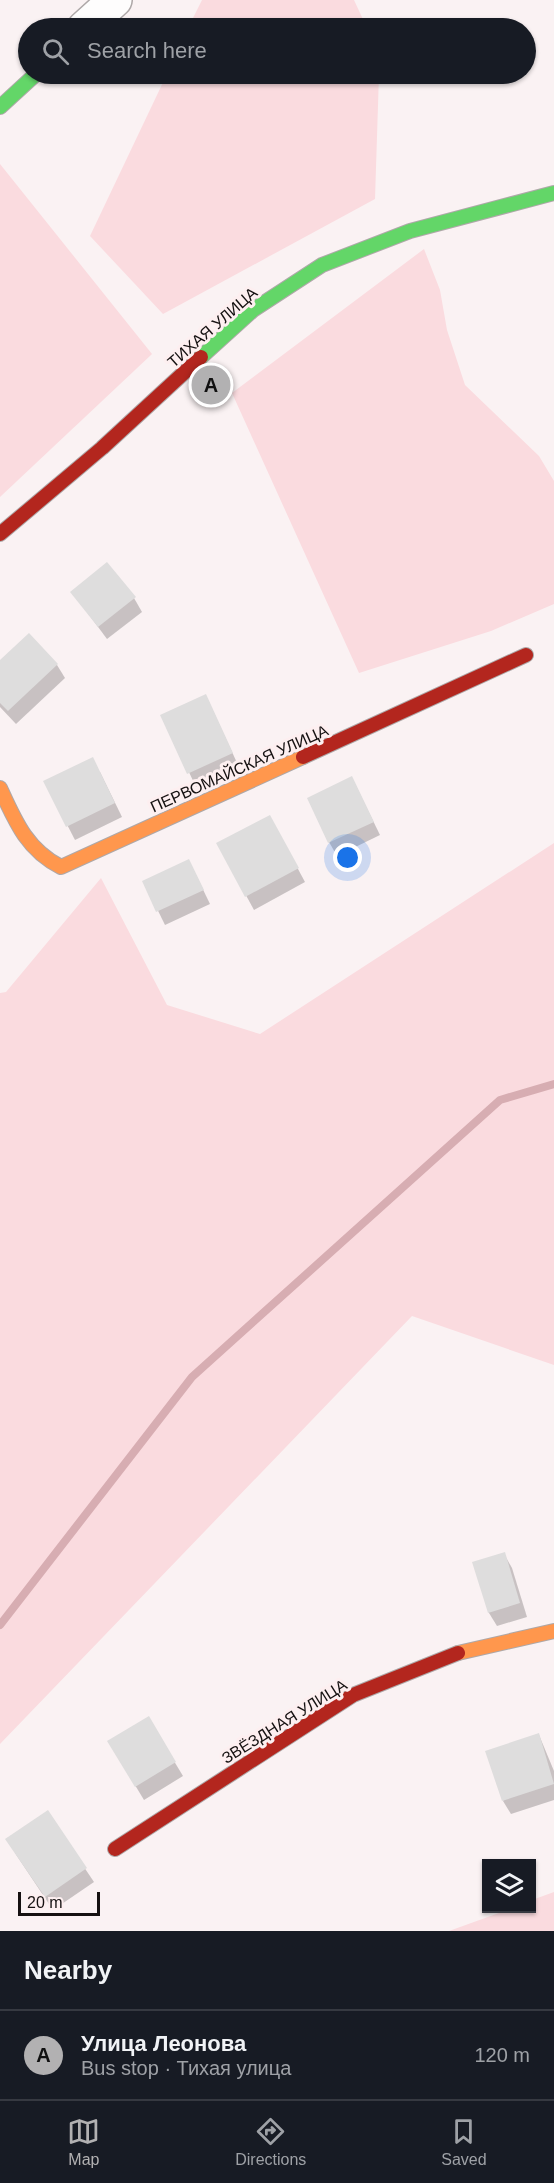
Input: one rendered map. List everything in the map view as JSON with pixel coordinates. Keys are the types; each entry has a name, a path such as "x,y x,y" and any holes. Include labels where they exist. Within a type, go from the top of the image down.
{"street":[{"path":"95,18 115,0"},
{"path":"0,106 25,84"},
{"name":"ТИХАЯ УЛИЦА","path":"0,534 102,448 253,310 322,265 410,231 554,193"},
{"name":"ПЕРВОМАЙСКАЯ УЛИЦА","path":"0,788 29,845 41,859 61,867 526,655"},
{"name":"ЗВЁЗДНАЯ УЛИЦА","path":"115,1849 353,1695 463,1651 554,1630"}],"shaded area":[{"path":"202,0 354,0 362,18 193,18"},
{"path":"162,84 379,84 375,199 163,314 90,236"},
{"path":"0,164 152,354 0,497"},
{"path":"424,249 440,290 447,330 465,385 539,456 554,481 554,604 491,631 359,673 232,393"},
{"path":"554,843 554,1365 412,1316 0,1744 0,993 6,992 101,878 167,1005 260,1034"},
{"path":"554,1892 554,1931 449,1931 499,1913 536,1913 536,1899"}],"building":[{"path":"107,562 136,597 98,627 70,592"},
{"path":"29,633 58,664 8,711 0,703 0,660"},
{"path":"206,694 233,753 187,774 160,715"},
{"path":"93,757 115,803 66,827 43,781"},
{"path":"352,776 374,822 328,843 307,798"},
{"path":"270,815 299,868 245,897 216,843"},
{"path":"189,859 204,890 156,912 142,881"},
{"path":"505,1552 520,1603 488,1613 472,1562"},
{"path":"149,1716 176,1762 135,1787 107,1741"},
{"path":"539,1733 554,1784 502,1801 485,1751"},
{"path":"48,1810 87,1868 45,1897 5,1839"}],"waterway":[{"path":"0,1625 192,1377 500,1100 554,1084"}],"traffic: fast":[{"path":"0,107 25,84"},
{"path":"201,357 253,310 322,265 410,231 554,193"}],"traffic: slow":[{"path":"0,788 23,834 39,852 61,867 303,757"},
{"path":"458,1653 554,1631"}],"traffic: jam":[{"path":"0,534 102,448 201,357"},
{"path":"303,757 526,655"},
{"path":"115,1849 353,1695 458,1653"}],"place":[{"name":"Улица Леонова","path":"211,385"}]}
